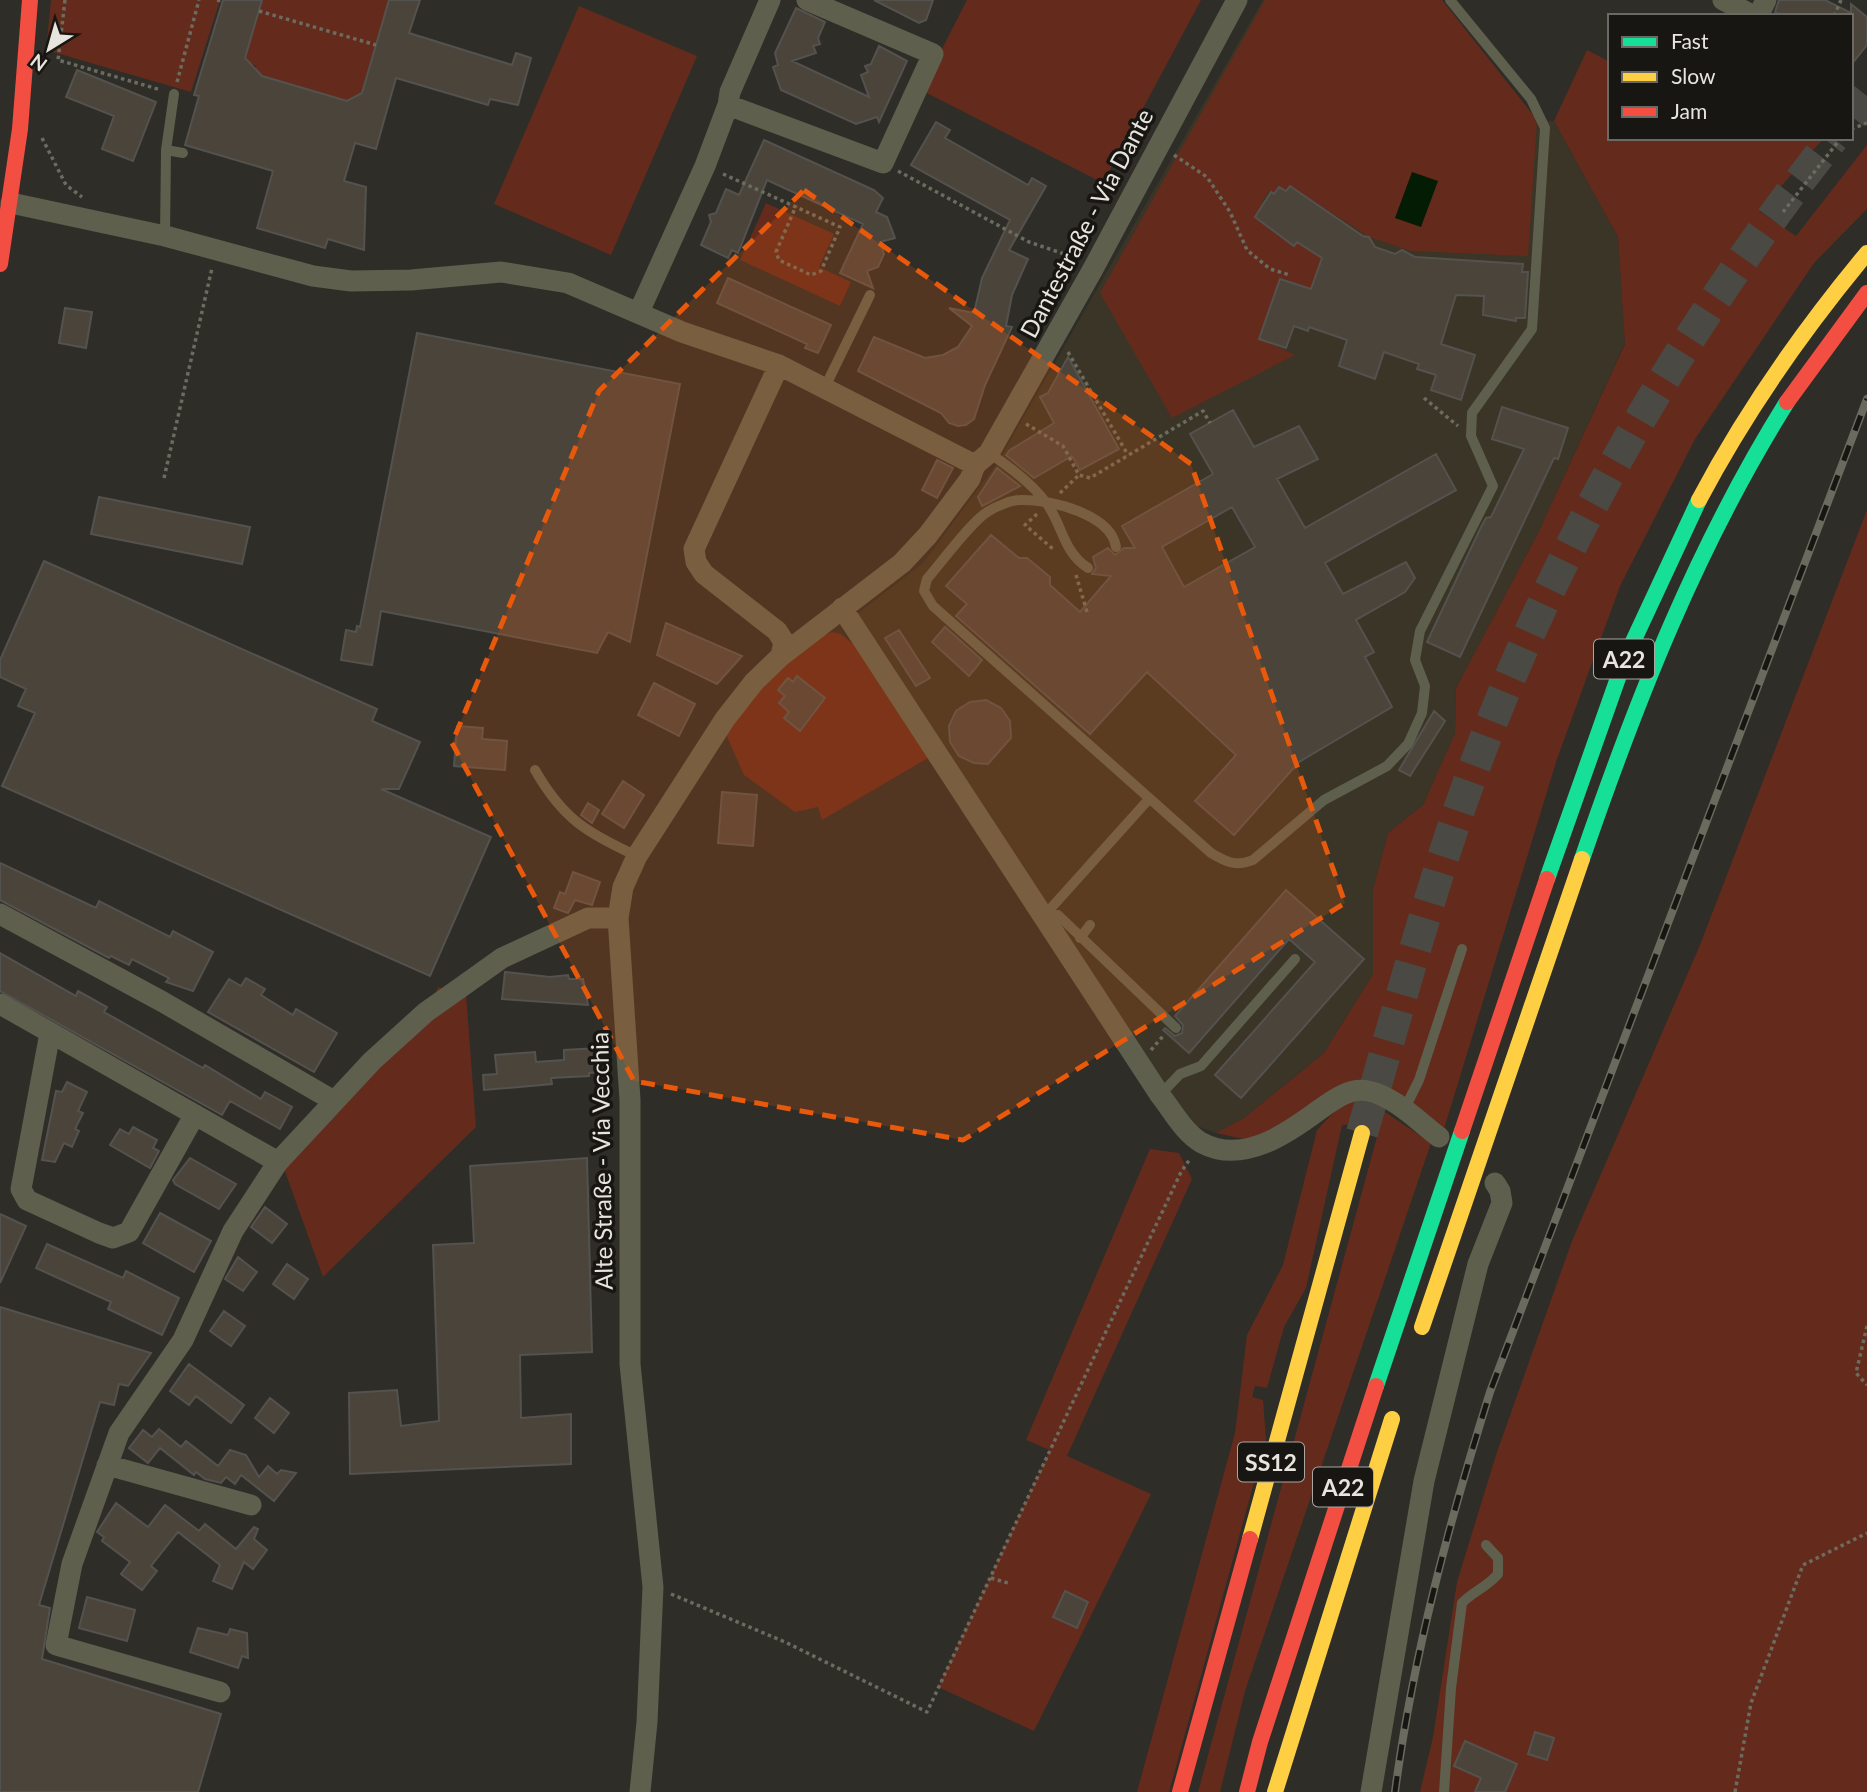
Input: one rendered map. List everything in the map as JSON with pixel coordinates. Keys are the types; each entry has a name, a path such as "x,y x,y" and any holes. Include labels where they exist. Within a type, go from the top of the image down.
{"main road":[{"path":"0,264 20,129 30,0"},
{"name":"A22","path":"1247,1792 1315,1571 1599,725 1632,636 1698,496 1757,397 1796,340 1867,253"},
{"name":"A22","path":"1417,1343 1629,722 1695,561 1732,492 1807,372 1867,293"},
{"name":"SS12","path":"1180,1792 1362,1133"},
{"name":"A22","path":"1275,1792 1290,1736 1395,1408"},
{"path":"1285,1792 1290,1736"}],"street":[{"path":"639,312 705,166 728,105 730,92 770,0"},
{"path":"728,105 883,163 933,54 807,0"},
{"name":"Dantestraße - Via Dante","path":"842,608 902,563 928,535 970,479 1052,343 1237,0"},
{"path":"1723,0 1752,14"},
{"path":"11,203 165,236 313,276 351,281 411,280 501,272 568,283 682,332 779,365 942,450 982,459"},
{"path":"779,365 694,549 696,562 704,574 777,631 784,642 781,656"},
{"path":"842,608 1160,1095 1201,1142 1216,1147 1241,1149 1272,1142 1334,1099 1351,1091 1367,1090 1404,1110 1439,1137"},
{"name":"Alte Straße - Via Vecchia","path":"640,1792 647,1722 653,1587 629,1364 630,1100 618,918 623,887 637,856 725,719 754,681 842,608"},
{"path":"0,914 163,1002 334,1101"},
{"path":"220,1692 56,1645 72,1564 119,1433 183,1340 233,1231 278,1162 334,1101 426,1012 502,958 588,918 618,918"},
{"path":"0,1004 278,1162"},
{"path":"50,1033 21,1189 27,1200 113,1238 129,1232 194,1116"},
{"path":"1371,1792 1423,1532 1424,1481 1478,1264 1502,1203 1495,1183"},
{"path":"107,1465 251,1505"}],"lane":[{"path":"1116,547 1115,539 1106,528 1087,513 1019,500 988,511 927,579 924,591 933,606 1211,853 1228,863 1242,864 1253,860 1324,800 1387,766 1408,744 1422,713 1425,686 1415,660 1420,631 1493,486 1471,436 1472,413 1532,329 1545,128 1531,99 1450,0"},
{"path":"165,236 166,150 174,94"},
{"path":"166,150 183,153"},
{"path":"825,387 870,295"},
{"path":"982,459 1020,476 1048,504 1069,552 1088,568"},
{"path":"535,770 569,818 601,840 637,856"},
{"path":"1043,917 1116,828 1149,799"},
{"path":"1043,917 1058,915 1176,1028"},
{"path":"1080,938 1090,925"},
{"path":"1404,1110 1419,1080 1462,949"},
{"path":"1160,1095 1180,1074 1201,1066 1295,959"},
{"path":"1444,1792 1451,1688 1462,1603 1472,1594 1488,1587 1499,1574 1498,1558 1486,1545"}],"path":[{"path":"65,0 58,60 174,94 199,0"},
{"path":"259,11 376,46"},
{"path":"20,129 42,138 66,186 80,196 92,199"},
{"path":"1783,212 1839,140"},
{"path":"1157,146 1207,177 1230,212 1247,250 1270,269 1290,275"},
{"path":"883,163 1029,242 1074,257 1093,269"},
{"path":"705,166 796,206 840,228 821,271 811,275 779,260 776,252 796,206"},
{"path":"164,478 216,250"},
{"path":"1052,343 1070,353 1128,455"},
{"path":"1424,398 1471,436"},
{"path":"1011,415 1063,446 1079,475 1090,478 1203,411 1210,423"},
{"path":"1156,1057 1150,1052 1164,1035"},
{"path":"653,1587 785,1642 927,1712 1181,1172 1201,1142"},
{"path":"1867,1326 1856,1373 1867,1385"},
{"path":"1735,1792 1751,1703 1803,1565 1867,1534"},
{"path":"991,1578 1008,1583"}],"highlighted area":[{"path":"804,190 1191,464 1345,903 963,1140 634,1081 452,743 599,391"}],"shaded area":[{"path":"51,0 220,0 191,92 46,50"},
{"path":"262,0 389,0 362,96 354,96 349,102 258,75 255,65 244,63"},
{"path":"967,0 1201,0 1103,183 921,90"},
{"path":"1263,0 1442,0 1536,120 1554,121 1618,237 1625,343 1538,533 1456,688 1455,733 1423,805 1388,833 1373,890 1373,974 1324,1053 1244,1118 1216,1133 1197,1126 1173,1100 856,615 923,563 996,465"},
{"path":"1265,0 1442,0 1537,120 1528,256 1411,251 1369,237 1290,186 1286,191 1279,187 1274,194 1269,191 1262,202 1273,232 1294,246 1297,242 1305,247 1311,238 1325,248 1311,289 1280,279 1260,339 1295,355 1172,418 1100,293"},
{"path":"579,6 697,56 611,255 494,204"},
{"path":"1587,50 1608,61 1608,140 1822,140 1759,211 1796,236 1867,145 1867,209 1814,263 1695,439 1620,586 1557,759 1444,1129 1378,1086 1249,1140 1216,1133 1244,1118 1324,1053 1373,974 1373,890 1388,833 1423,805 1455,733 1456,688 1538,533 1625,344 1618,237 1554,121"},
{"path":"1412,172 1438,181 1421,227 1395,218"},
{"path":"766,203 834,234 819,267 851,282 840,306 740,260"},
{"path":"1867,510 1867,1792 1420,1792 1433,1737 1457,1582 1497,1452 1572,1241 1700,945"},
{"path":"832,632 841,634 854,645 928,758 822,820 818,807 795,812 744,775 725,732 759,688 785,661 800,649"},
{"path":"438,987 466,994 476,1127 323,1277 283,1166 434,996"},
{"path":"1354,1101 1370,1102 1431,1143 1245,1691 1220,1792 1198,1792 1377,1137 1363,1123 1342,1125 1306,1288 1284,1327 1267,1388 1255,1386 1252,1397 1263,1400 1266,1439 1169,1792 1137,1792 1235,1433 1247,1335 1283,1265 1317,1130 1336,1110"},
{"path":"1150,1149 1179,1153 1192,1179 1067,1456 1151,1494 1034,1731 938,1687 1050,1450 1026,1440"}],"building":[{"path":"223,0 262,0 245,58 262,76 347,101 362,93 389,0 420,0 409,33 512,65 516,53 531,58 518,105 490,99 488,105 396,78 376,149 355,143 344,181 366,187 364,250 328,239 325,248 257,228 273,171 185,145 199,96 194,95"},
{"path":"874,0 933,0 926,20 919,23"},
{"path":"1779,0 1825,0 1851,13 1851,4 1867,17 1867,45 1853,62 1853,14 1775,12"},
{"path":"796,8 825,22 818,38 820,44 813,46 816,53 792,61 869,97 861,75 868,72 865,66 871,64 879,46 907,61 879,122 877,117 856,124 781,90 773,67 778,65 775,53"},
{"path":"77,70 156,102 133,161 102,149 114,116 66,97"},
{"path":"936,122 950,130 945,138 1028,185 1032,178 1046,186 1009,250 1028,259 1012,295 1006,326 1012,327 985,385 974,419 966,425 958,426 949,423 941,413 858,371 874,337 925,358 943,355 958,347 972,326 949,308 974,313 982,278 1010,220 911,165"},
{"path":"764,140 874,190 883,198 876,212 887,217 895,238 880,242 884,254 878,267 867,271 873,288 840,273 863,224 767,180 738,253 732,250 728,258 701,245 711,222 709,215 716,213 726,189 739,195"},
{"path":"1290,186 1363,236 1369,237 1375,247 1395,254 1402,250 1415,257 1523,264 1522,272 1528,272 1525,318 1516,318 1516,321 1483,315 1484,296 1456,295 1441,344 1475,355 1461,400 1431,390 1436,375 1417,369 1419,364 1384,352 1375,379 1339,366 1347,340 1309,327 1308,331 1294,326 1286,348 1259,339 1280,279 1311,289 1322,258 1297,242 1294,246 1255,217 1271,192 1274,194 1279,187 1286,191"},
{"path":"728,278 831,325 818,353 805,348 807,344 717,303"},
{"path":"65,308 92,312 86,348 59,343"},
{"path":"417,333 680,384 630,642 608,632 597,653 381,611 372,665 341,660 346,630 356,632 357,626 360,627"},
{"path":"1068,357 1119,449 1080,470 1072,456 1034,478 1006,455 1054,423 1040,397 1048,393"},
{"path":"1502,407 1568,428 1558,459 1554,458 1460,657 1427,642 1481,527 1486,518 1491,517 1524,449 1492,439"},
{"path":"1233,410 1254,447 1299,426 1318,459 1277,479 1305,528 1436,454 1456,490 1325,563 1343,594 1406,562 1415,578 1405,592 1356,620 1374,652 1365,657 1392,707 1299,762 1234,835 1195,801 1236,755 1147,672 1090,734 956,616 967,604 946,586 991,535 1019,558 1027,558 1050,577 1050,585 1080,612 1111,576 1092,574 1096,568 1093,557 1108,548 1115,555 1124,548 1135,548 1122,526 1213,474 1190,434","holes":["1232,507 1255,547 1184,587 1162,547"]},
{"path":"937,460 953,468 937,498 922,490"},
{"path":"997,468 1020,486 982,506 978,497"},
{"path":"99,497 250,527 242,564 91,534"},
{"path":"44,561 377,709 372,721 420,742 399,789 381,789 491,837 430,976 2,786 35,713 18,706 26,689 0,677 0,660"},
{"path":"666,623 742,656 717,684 657,655"},
{"path":"945,627 982,660 969,676 932,642"},
{"path":"899,630 930,678 916,686 885,638"},
{"path":"797,676 825,698 800,731 784,718 789,712 779,703 785,696 778,690 788,678 793,682"},
{"path":"654,683 695,704 679,736 638,715"},
{"path":"986,700 1001,708 1010,721 1011,738 988,764 974,763 959,756 950,742 949,726 956,711 970,702"},
{"path":"1434,711 1445,721 1410,776 1399,770"},
{"path":"457,726 483,728 482,739 507,741 505,770 454,766"},
{"path":"623,781 644,795 624,828 602,814"},
{"path":"722,792 757,795 753,846 718,843"},
{"path":"588,803 599,810 592,823 581,815"},
{"path":"0,863 96,908 99,901 170,937 173,931 213,952 193,991 166,982 169,978 132,959 129,965 111,956 109,958 0,900"},
{"path":"573,872 600,882 592,905 575,900 568,913 554,908 560,892 565,894"},
{"path":"1286,890 1364,959 1241,1098 1215,1075 1315,962 1289,939 1189,1053 1163,1030 1165,1028 1175,1036 1182,1033 1183,1025 1175,1016"},
{"path":"0,953 76,996 78,991 107,1007 104,1012 203,1068 205,1065 261,1099 265,1092 292,1107 280,1129 230,1101 222,1115 0,991"},
{"path":"505,972 550,977 568,975 569,979 583,979 588,1005 502,999"},
{"path":"246,978 265,989 261,995 293,1015 296,1009 337,1033 314,1072 208,1012 229,979 241,986"},
{"path":"597,1048 598,1072 589,1073 589,1076 551,1078 552,1084 484,1090 483,1075 497,1074 495,1055 535,1052 536,1062 564,1060 564,1050"},
{"path":"67,1082 87,1092 78,1111 83,1113 75,1129 79,1131 72,1147 64,1143 55,1162 42,1160 56,1091 62,1092"},
{"path":"133,1127 157,1140 153,1148 159,1151 150,1168 110,1145 120,1129 129,1134"},
{"path":"190,1158 236,1184 219,1209 175,1184 173,1180"},
{"path":"587,1158 592,1352 520,1355 521,1418 571,1414 571,1464 350,1474 349,1393 397,1390 401,1426 439,1421 433,1245 474,1243 470,1166"},
{"path":"265,1207 287,1224 272,1243 251,1227"},
{"path":"160,1213 211,1241 194,1272 143,1243"},
{"path":"0,1214 26,1226 0,1283"},
{"path":"47,1244 123,1278 126,1271 179,1298 162,1335 108,1309 111,1302 36,1268"},
{"path":"238,1257 257,1272 243,1291 225,1279"},
{"path":"287,1264 308,1279 294,1299 273,1284"},
{"path":"0,1307 151,1353 128,1386 119,1384 114,1405 100,1402 39,1605 50,1608 42,1659 221,1714 198,1792 0,1792"},
{"path":"224,1311 245,1326 231,1346 210,1331"},
{"path":"189,1364 244,1405 231,1423 196,1396 189,1405 170,1391"},
{"path":"270,1398 289,1413 274,1433 255,1418"},
{"path":"159,1429 181,1447 186,1441 218,1466 230,1450 246,1455 259,1477 268,1466 277,1474 281,1470 296,1473 274,1501 241,1475 235,1484 226,1477 221,1483 205,1479 196,1472 194,1475 160,1448 148,1463 129,1448 143,1430 152,1437"},
{"path":"116,1503 148,1527 165,1505 199,1531 205,1524 236,1549 254,1527 258,1529 254,1539 267,1550 253,1569 244,1562 232,1589 213,1581 220,1565 178,1532 151,1566 157,1571 142,1590 121,1574 130,1562 102,1541 104,1537 97,1532"},
{"path":"1065,1591 1088,1602 1077,1628 1053,1617"},
{"path":"87,1597 135,1610 127,1641 79,1628"},
{"path":"198,1628 228,1635 230,1629 247,1633 248,1658 242,1656 238,1668 190,1652"},
{"path":"1535,1732 1554,1738 1547,1760 1528,1754"},
{"path":"1465,1741 1517,1764 1505,1792 1475,1792 1481,1778 1454,1766"}],"tunnel":[{"path":"1853,114 1867,96"},
{"path":"1362,1133 1446,847 1494,717 1531,629 1618,457 1667,374 1719,293 1831,140"}],"railway":[{"path":"1395,1792 1422,1640 1460,1490 1490,1392 1867,399"}],"traffic: fast":[{"path":"1582,859 1671,624 1725,512 1787,402"},
{"path":"1547,879 1624,661 1699,500"},
{"path":"1376,1386 1462,1131"}],"traffic: slow":[{"path":"1699,500 1736,435 1777,372 1867,253"},
{"path":"1422,1327 1582,859"},
{"path":"1250,1539 1362,1133"},
{"path":"1275,1792 1392,1419"}],"traffic: jam":[{"path":"0,264 20,129 30,0"},
{"path":"1787,402 1867,293"},
{"path":"1462,1131 1547,879"},
{"path":"1247,1792 1260,1742 1376,1386"},
{"path":"1180,1792 1250,1539"}]}
